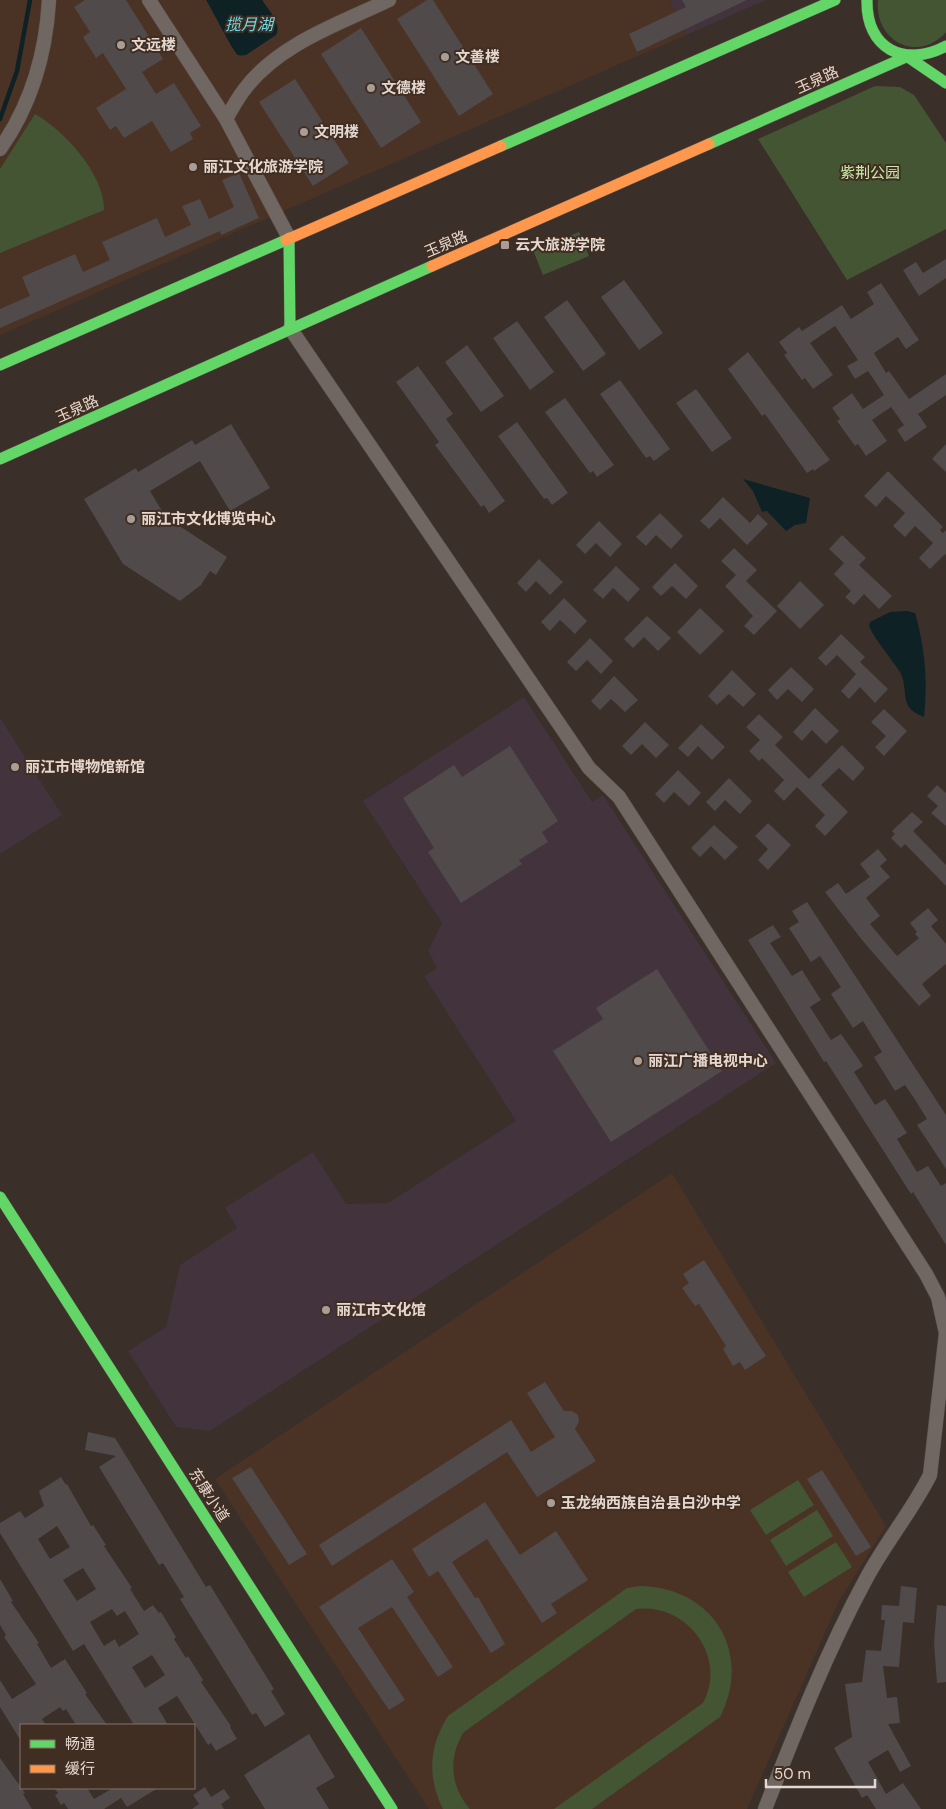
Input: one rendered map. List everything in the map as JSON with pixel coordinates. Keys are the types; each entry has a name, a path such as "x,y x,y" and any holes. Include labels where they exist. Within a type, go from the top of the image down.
{"main road":[{"path":"0,365 835,0"},
{"path":"867,0 868,22 876,38 889,50 907,57 946,83"},
{"name":"玉泉路","path":"0,459 290,328 907,57 928,56 946,46"},
{"path":"289,238 290,328"},
{"name":"东康小道","path":"0,1196 392,1809"}],"street":[{"path":"0,149 31,91 42,51 49,0"},
{"path":"149,0 226,119 289,238"},
{"path":"226,119 243,91 274,59 296,44 389,0"},
{"path":"290,328 589,768 619,797 926,1274 938,1297 946,1333 930,1475 921,1492 883,1549 832,1645 815,1681 765,1809"}],"shaded area":[{"name":"丽江文化旅游学院","path":"0,0 670,0 686,35 0,335"},
{"path":"670,0 766,0 686,35"},
{"path":"524,697 592,802 603,795 776,1063 210,1431 176,1427 128,1351 166,1327 180,1265 237,1228 225,1208 313,1152 346,1204 388,1203 516,1121 424,976 437,968 428,951 442,923 363,801"},
{"name":"丽江市博物馆新馆","path":"0,718 62,815 0,854"},
{"name":"玉龙纳西族自治县白沙中学","path":"672,1173 886,1526 839,1601 747,1809 429,1809 215,1479"}],"green space":[{"path":"878,0 946,0 946,32 935,41 923,46 911,47 900,43 890,37 883,27 879,14"},
{"name":"紫荆公园","path":"875,86 900,87 914,95 946,143 946,229 847,280 758,139"},
{"path":"35,114 58,131 81,155 98,182 103,196 104,210 0,253 0,169"},
{"path":"579,232 589,256 543,275 533,250"},
{"path":"798,1480 814,1505 766,1535 750,1510"},
{"path":"817,1510 833,1536 786,1566 770,1540"},
{"path":"836,1542 852,1567 804,1597 788,1572"},
{"path":"641,1586 666,1590 688,1598 706,1611 720,1628 728,1648 732,1669 729,1693 720,1717 592,1809 554,1809 703,1703 709,1685 710,1667 706,1651 698,1636 686,1623 671,1614 654,1609 636,1609 464,1732 455,1751 453,1771 458,1791 470,1809 443,1809 434,1785 432,1762 437,1739 448,1716 627,1588"}],"water":[{"name":"揽月湖","path":"206,0 262,0 276,21 276,35 246,55 238,55"},
{"path":"743,479 810,498 806,523 795,525 786,531 767,511 762,512 753,491"},
{"path":"907,611 915,613 921,639 926,678 924,717 910,708 907,703 900,672 869,626 870,622 890,612"}],"building":[{"path":"85,0 126,0 163,59 142,72 156,94 174,83 201,126 190,133 193,139 171,152 152,121 124,138 116,126 110,130 96,108 126,89 103,53 96,58 83,37 90,32 74,7"},
{"name":"文善楼","path":"427,0 433,0 493,94 459,116 397,19"},
{"path":"682,0 747,0 637,52 629,34 686,7"},
{"name":"文德楼","path":"361,28 421,122 381,148 321,54"},
{"name":"文明楼","path":"295,79 349,163 313,186 259,102"},
{"path":"239,173 259,218 221,235 220,231 0,328 0,309 30,296 22,277 75,254 83,272 110,260 102,242 157,218 165,237 191,225 182,206 200,199 209,219 234,207 222,180"},
{"path":"946,259 946,278 919,296 903,270 916,262 923,273"},
{"path":"624,280 663,333 639,350 601,297"},
{"path":"881,283 919,340 906,349 898,337 874,353 886,373 889,371 909,399 946,374 946,395 918,414 927,427 905,442 897,430 904,425 891,407 872,420 887,441 866,456 858,444 855,446 837,421 840,419 832,408 852,393 863,409 884,395 868,371 855,379 847,366 858,360 835,326 810,343 833,375 813,389 805,378 802,380 784,355 787,353 779,342 799,327 802,331 842,305 851,319 874,304 867,292"},
{"path":"567,300 606,354 583,371 544,317"},
{"path":"517,321 554,372 530,390 493,338"},
{"path":"467,345 504,396 481,412 445,362"},
{"path":"748,352 830,460 814,471 813,469 807,473 765,414 762,416 728,369"},
{"path":"418,366 453,414 446,419 505,501 489,513 484,505 481,507 435,445 439,442 396,382"},
{"path":"620,380 670,449 654,461 650,456 646,458 600,394"},
{"path":"696,389 732,438 712,452 676,403"},
{"path":"565,398 614,465 597,477 593,471 590,473 545,412"},
{"path":"517,422 568,493 552,505 547,498 544,499 498,436"},
{"name":"丽江市文化博览中心","path":"231,424 270,488 230,511 200,461 150,491 171,526 181,527 227,557 216,575 210,571 201,585 180,601 123,564 84,499 136,468 138,472 192,440 195,445"},
{"path":"946,444 946,472 932,459"},
{"path":"888,471 943,527 940,530 943,533 946,530 946,556 945,554 930,569 919,558 933,543 915,526 905,537 893,526 905,513 886,496 876,507 864,496"},
{"path":"723,497 750,523 758,514 768,524 747,545 720,518 709,529 700,521"},
{"path":"660,513 683,536 671,549 656,535 646,546 636,537"},
{"path":"599,521 622,544 610,557 596,543 585,554 576,545"},
{"path":"842,535 866,558 859,565 892,596 879,609 864,594 854,605 845,597 851,591 834,574 844,563 829,549"},
{"path":"734,548 757,570 746,581 777,611 754,635 744,626 753,616 725,586 736,575 721,561"},
{"path":"539,559 563,582 550,595 536,581 526,592 517,583"},
{"path":"675,563 698,586 686,599 672,586 661,596 652,587"},
{"path":"616,566 640,589 628,602 613,588 603,599 593,590"},
{"path":"800,581 824,605 800,629 777,606"},
{"path":"564,598 587,621 575,634 560,620 550,631 541,622"},
{"path":"700,608 724,631 700,655 677,632"},
{"path":"647,616 671,638 658,651 644,637 633,648 624,639"},
{"path":"841,634 865,657 860,662 888,689 875,703 860,687 849,699 841,691 856,674 837,655 826,666 818,658"},
{"path":"590,638 613,661 601,674 587,660 576,671 567,662"},
{"path":"791,667 814,689 802,702 788,689 777,700 768,690"},
{"path":"732,670 756,694 743,707 729,694 717,705 708,696"},
{"path":"614,676 638,700 625,712 611,699 600,710 591,701"},
{"path":"815,708 839,731 826,744 812,730 802,741 793,732"},
{"path":"884,709 907,731 884,756 875,747 886,736 871,722"},
{"path":"759,714 783,737 775,745 809,779 842,745 865,768 853,781 839,768 821,785 848,812 825,836 815,826 825,815 797,787 784,801 774,791 784,780 762,758 759,761 749,751 760,740 746,727"},
{"path":"645,722 669,745 656,758 642,744 631,755 622,746"},
{"path":"701,724 725,747 712,760 698,746 688,757 678,748"},
{"path":"510,746 558,821 542,832 548,842 519,860 522,864 461,903 428,852 434,848 403,798 454,765 462,777"},
{"path":"678,770 701,793 689,806 674,792 664,803 655,794"},
{"path":"729,778 752,801 740,814 725,800 715,811 706,802"},
{"path":"937,785 946,793 946,826 931,813 938,806 927,796"},
{"path":"912,812 923,822 913,831 946,865 946,886 905,844 901,848 891,838 895,834 892,831"},
{"path":"768,823 791,845 768,870 758,860 768,849 755,836"},
{"path":"714,825 738,847 725,860 711,846 700,857 691,848"},
{"path":"878,849 887,860 880,866 890,877 866,898 880,916 870,924 897,956 919,938 910,923 928,908 938,920 931,926 946,944 946,964 922,984 931,996 919,1006 862,940 825,892 838,883 846,894 870,877 860,864"},
{"path":"807,902 946,1115 946,1169 917,1125 927,1119 914,1098 905,1085 895,1091 874,1057 882,1052 863,1021 853,1028 831,994 841,987 820,956 811,962 789,928 799,922 792,911"},
{"path":"773,925 781,937 770,943 792,976 802,970 821,1000 810,1007 831,1040 841,1034 863,1066 854,1072 875,1105 885,1099 893,1111 907,1133 897,1139 917,1172 928,1166 941,1186 946,1183 946,1245 826,1061 824,1062 748,940"},
{"name":"丽江广播电视中心","path":"657,969 722,1071 611,1142 553,1051 603,1019 596,1008"},
{"path":"704,1260 766,1356 745,1370 740,1362 733,1366 723,1349 726,1346 699,1304 695,1306 682,1288 689,1283 683,1274"},
{"path":"545,1382 564,1411 572,1411 578,1415 579,1422 575,1429 596,1461 537,1497 507,1452 332,1566 319,1545 511,1420 531,1452 555,1437 527,1393"},
{"path":"88,1432 115,1438 206,1587 210,1585 274,1689 271,1691 285,1714 265,1727 256,1713 252,1715 180,1599 184,1597 163,1563 159,1565 99,1467 116,1456 85,1450"},
{"path":"251,1467 307,1554 289,1565 232,1478"},
{"path":"822,1470 871,1547 856,1556 807,1479"},
{"path":"61,1477 91,1526 93,1525 106,1545 104,1546 132,1588 130,1589 144,1611 153,1605 159,1613 161,1612 176,1637 174,1639 186,1658 188,1656 203,1680 201,1682 231,1726 237,1739 216,1751 211,1743 208,1745 177,1696 158,1708 167,1724 133,1724 84,1644 73,1651 0,1533 0,1523 20,1511 25,1518 44,1506 39,1491","holes":["57,1526 70,1547 50,1559 38,1539","83,1568 96,1589 77,1601 63,1580","112,1609 117,1616 125,1611 139,1634 119,1647 115,1639 104,1646 90,1622","152,1655 165,1675 145,1688 132,1667"]},
{"path":"485,1502 520,1555 556,1531 588,1580 551,1604 557,1613 542,1623 487,1539 452,1562 475,1598 478,1597 505,1644 491,1653 438,1571 429,1577 412,1549"},
{"path":"392,1559 414,1592 407,1597 453,1667 438,1677 392,1607 358,1628 405,1700 389,1710 319,1607"},
{"path":"0,1579 13,1601 11,1602 39,1643 37,1644 51,1668 65,1659 87,1693 85,1694 106,1724 75,1724 66,1709 63,1711 60,1707 42,1719 45,1724 20,1724 20,1739 0,1707 0,1680 12,1699 36,1684 4,1637 6,1635 0,1625"},
{"path":"901,1586 917,1588 914,1623 903,1622 899,1667 883,1666 887,1698 897,1697 900,1723 888,1724 911,1766 900,1772 888,1750 868,1762 886,1794 903,1783 921,1809 876,1809 867,1795 862,1798 834,1748 852,1737 845,1684 862,1682 866,1650 881,1651 885,1620 881,1620 882,1605 899,1606"},
{"path":"937,1605 946,1606 946,1682 937,1683 934,1643"},
{"path":"309,1734 335,1777 316,1788 329,1809 265,1809 244,1775"},
{"path":"0,1758 20,1786 20,1789 25,1793 23,1794 32,1809 0,1809"},
{"path":"205,1787 211,1797 224,1789 230,1798 221,1804 224,1809 192,1809 199,1804 193,1795"},
{"path":"55,1789 88,1789 94,1799 111,1789 156,1789 127,1807 121,1798 104,1809 68,1809 64,1803 61,1805 55,1795 58,1793"}],"waterway":[{"path":"0,119 17,71 30,0"}],"traffic: fast":[{"path":"501,146 835,0"},
{"path":"867,0 868,17 873,31 880,42 890,50 902,54 916,55 946,46"},
{"path":"709,144 906,57"},
{"path":"908,57 946,83"},
{"path":"289,238 290,328"},
{"path":"0,365 286,240"},
{"path":"0,459 432,266"},
{"path":"0,1197 392,1809"}],"traffic: slow":[{"path":"432,266 709,144"},
{"path":"286,240 501,146"}],"place":[{"name":"文远楼","path":"121,45"},
{"name":"文善楼","path":"445,57"},
{"name":"文德楼","path":"371,88"},
{"name":"文明楼","path":"304,132"},
{"name":"丽江文化旅游学院","path":"193,167"},
{"name":"云大旅游学院","path":"505,245"},
{"name":"丽江市文化博览中心","path":"131,519"},
{"name":"丽江市博物馆新馆","path":"15,767"},
{"name":"丽江广播电视中心","path":"638,1061"},
{"name":"丽江市文化馆","path":"326,1310"},
{"name":"玉龙纳西族自治县白沙中学","path":"551,1503"}]}
